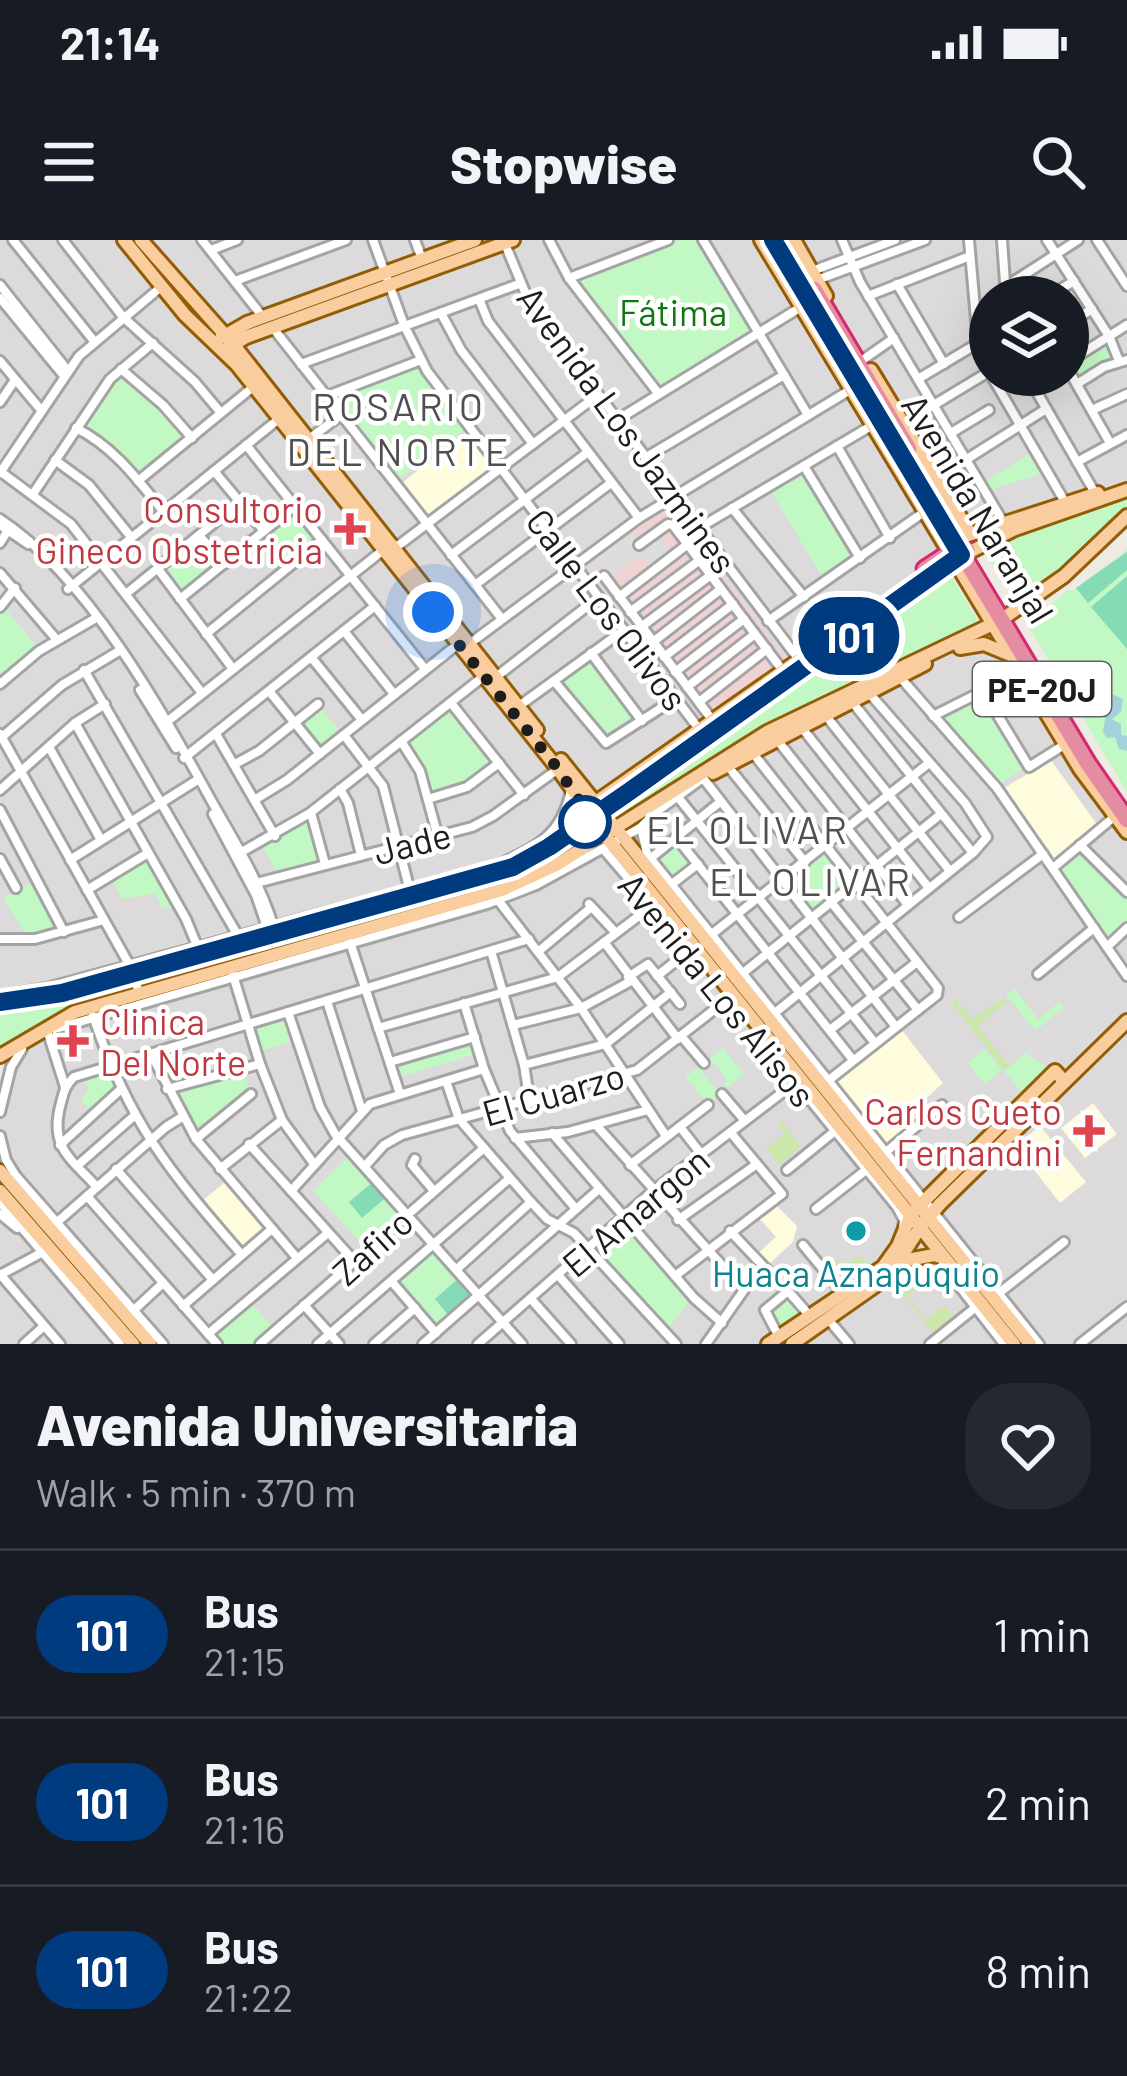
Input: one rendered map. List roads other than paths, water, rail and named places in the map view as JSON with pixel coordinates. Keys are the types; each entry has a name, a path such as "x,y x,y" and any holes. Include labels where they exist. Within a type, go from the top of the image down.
{"highway":[{"name":"Avenida Naranjal","path":"772,240 1120,818"},
{"name":"Avenida Naranjal","path":"789,240 956,519 960,548"},
{"path":"926,569 960,548"},
{"name":"Avenida Naranjal","path":"1001,620 1127,804"}],"main road":[{"name":"Avenida Los Alisos","path":"124,240 161,287 224,343 308,440 323,466"},
{"path":"388,279 422,259 475,240"},
{"name":"Avenida Naranjal","path":"761,240 934,527 960,548"},
{"name":"Avenida Los Alisos","path":"146,242 254,386 597,810 656,903 923,1212 950,1262 1014,1344"},
{"path":"224,343 388,279 509,242"},
{"name":"Avenida Naranjal","path":"813,278 933,480"},
{"path":"1006,528 1127,486"},
{"path":"0,999 62,993 198,949 501,872 668,764 960,548 1065,502 1097,497"},
{"path":"688,779 703,778 853,703 897,674 1001,620 1064,576 1127,516"},
{"path":"855,626 926,569 934,553 934,527"},
{"name":"Avenida Naranjal","path":"1001,620 1014,658 1065,744 1127,832"},
{"path":"10,1052 61,1017 314,941 459,908 618,839 688,779 767,732 970,644 991,645 1014,658"},
{"path":"597,810 618,787 783,670 801,663"},
{"name":"Avenida Los Alisos","path":"490,676 519,706 558,769 575,785"},
{"path":"668,764 680,745"},
{"path":"575,785 618,787"},
{"name":"Avenida Los Alisos","path":"618,839 772,1014 1030,1344"},
{"path":"314,941 345,943"},
{"path":"773,1340 883,1267 923,1212 1060,1076 1127,1022"},
{"path":"0,1172 22,1224 143,1343"},
{"path":"4,1189 53,1226 143,1343"},
{"path":"792,1344 889,1276 902,1261 923,1212"},
{"path":"902,1261 926,1255 950,1262"}],"street":[{"path":"13,240 94,340"},
{"path":"63,240 124,317 195,382 221,413"},
{"path":"202,240 502,620"},
{"path":"210,250 237,240"},
{"path":"235,281 346,240"},
{"name":"Calle Los Olivos","path":"373,240 421,360 700,731"},
{"path":"415,240 422,259"},
{"path":"549,240 569,278 658,393"},
{"path":"569,278 668,240"},
{"path":"703,240 808,416"},
{"path":"842,240 868,296 1006,528"},
{"path":"813,278 895,240"},
{"path":"852,262 925,240"},
{"path":"969,240 972,276"},
{"path":"1004,276 1002,245 1017,240"},
{"path":"1047,240 1071,276"},
{"path":"1027,276 1078,240"},
{"path":"1097,240 1127,286"},
{"name":"Avenida Los Jazmines","path":"509,242 519,284 801,663"},
{"path":"868,296 970,256"},
{"path":"301,364 519,284"},
{"path":"897,284 944,364"},
{"path":"0,285 66,373"},
{"path":"161,287 94,340 66,373 0,472 70,524 201,691"},
{"path":"0,298 66,373"},
{"path":"478,299 488,321 639,518"},
{"path":"1089,304 1123,361 1089,378"},
{"path":"616,419 802,307"},
{"path":"441,313 461,350 533,444"},
{"path":"1089,351 1127,325"},
{"path":"864,359 894,338"},
{"path":"33,494 121,369 153,343"},
{"path":"918,379 969,349"},
{"path":"327,396 421,360"},
{"path":"0,361 3,372 40,410"},
{"path":"121,369 192,438"},
{"path":"645,458 784,375"},
{"path":"0,402 15,380"},
{"path":"138,481 254,386"},
{"path":"903,423 969,386"},
{"path":"256,799 425,669 502,620 639,518 851,389"},
{"path":"1091,410 1127,394"},
{"path":"164,721 386,545 399,545 598,395"},
{"path":"1003,396 1065,502"},
{"path":"1039,396 1097,497"},
{"path":"1083,396 1110,443"},
{"path":"933,480 1046,409"},
{"path":"951,433 989,410"},
{"path":"308,440 341,415"},
{"path":"68,588 280,418"},
{"path":"699,528 873,425"},
{"path":"76,428 110,450 163,511"},
{"path":"1077,463 1126,438"},
{"path":"246,445 425,669"},
{"path":"837,446 890,538"},
{"path":"451,555 588,452"},
{"path":"55,460 89,485 131,537"},
{"path":"804,466 860,558"},
{"path":"214,471 264,531"},
{"path":"475,585 611,483"},
{"path":"127,593 240,502"},
{"path":"180,599 295,506"},
{"path":"733,508 804,597"},
{"path":"768,621 925,512"},
{"path":"639,545 670,523 783,670"},
{"path":"0,543 5,525 33,542 117,652 185,758 254,884 270,926"},
{"path":"199,535 224,564"},
{"path":"206,634 322,540"},
{"path":"619,597 688,544"},
{"path":"630,613 700,560"},
{"path":"158,568 230,665"},
{"path":"0,573 57,640"},
{"path":"201,691 349,574"},
{"path":"641,627 711,575"},
{"path":"604,576 713,721"},
{"path":"0,607 15,589"},
{"path":"652,642 722,589"},
{"path":"238,854 310,813 451,703 599,597"},
{"path":"664,657 733,604"},
{"path":"185,758 375,606"},
{"path":"675,672 744,619"},
{"path":"0,684 57,640 94,620"},
{"path":"519,706 624,630"},
{"path":"344,632 394,694"},
{"path":"687,687 755,634"},
{"path":"699,702 767,649"},
{"path":"117,652 84,670 1,735 139,992"},
{"path":"591,653 642,721"},
{"path":"311,657 362,720"},
{"path":"84,670 238,938 411,892 383,786 344,735"},
{"path":"933,716 1022,671"},
{"path":"897,674 997,788 1127,976"},
{"path":"554,681 606,743 675,699"},
{"path":"269,691 320,754"},
{"path":"983,691 1029,767 1065,744"},
{"path":"772,1014 973,854 987,835 870,694"},
{"path":"451,703 524,795"},
{"path":"853,703 973,854"},
{"path":"0,790 105,704"},
{"path":"235,764 260,751 317,704"},
{"path":"826,716 950,871"},
{"path":"75,724 198,949"},
{"path":"802,728 929,888"},
{"path":"216,734 274,836"},
{"path":"777,740 908,905"},
{"path":"401,741 417,764 438,836"},
{"path":"49,747 101,840"},
{"path":"752,752 938,992 829,1080"},
{"path":"428,799 467,787 499,763"},
{"path":"712,934 929,763"},
{"path":"728,764 805,862"},
{"name":"Jade","path":"254,884 482,822 558,769"},
{"path":"922,789 940,774"},
{"path":"618,839 641,827 703,778 896,1027"},
{"path":"70,860 197,780"},
{"path":"556,837 575,785"},
{"path":"340,789 361,855"},
{"path":"677,796 874,1043"},
{"path":"651,858 720,802"},
{"path":"0,810 64,932"},
{"path":"310,813 325,864"},
{"path":"743,973 941,814"},
{"path":"1053,868 1120,818"},
{"path":"676,837 853,1060"},
{"name":"Avenida Los Alisos","path":"618,839 651,858 886,1152 923,1212 999,1293 1039,1344"},
{"path":"1081,844 1127,892"},
{"path":"88,890 148,853"},
{"path":"959,917 1043,854"},
{"path":"16,888 3,864 24,860"},
{"path":"0,1109 10,1052 48,1033 498,900 567,863"},
{"path":"671,884 698,864"},
{"path":"498,900 581,1008 666,1136"},
{"path":"831,902 918,1010"},
{"path":"378,1028 558,977 656,903"},
{"name":"Avenida Los Alisos","path":"656,903 904,1220 898,1246"},
{"path":"539,951 588,907 616,933"},
{"path":"0,939 34,939 104,920"},
{"path":"1038,974 1094,928"},
{"path":"1107,947 1127,928"},
{"path":"96,1186 60,1145 55,1124 65,1088 78,1075 529,939"},
{"path":"604,942 652,1007 704,1064"},
{"path":"345,943 400,1094"},
{"path":"658,976 690,950"},
{"path":"491,951 524,1065 530,1103"},
{"path":"830,1030 917,962"},
{"path":"513,1025 581,1008 646,964 680,1004"},
{"path":"233,975 282,1120 314,1164"},
{"path":"524,1065 606,1044 670,992"},
{"name":"El Cuarzo","path":"365,1165 395,1138 640,1070 729,998"},
{"path":"327,1001 362,1111"},
{"path":"464,1004 484,1069 515,1138 576,1209"},
{"path":"287,1011 320,1107 338,1137 522,1344"},
{"path":"93,1016 120,1090 149,1141 171,1174 242,1255"},
{"path":"48,1033 65,1088"},
{"path":"389,1062 475,1037"},
{"path":"151,1054 196,1138 298,1258"},
{"path":"167,1089 260,1064"},
{"path":"291,1191 362,1111 378,1100 484,1069"},
{"path":"446,1081 459,1119 510,1178 548,1220 588,1248 676,1344"},
{"name":"El Amargon","path":"478,1344 653,1191 796,1082"},
{"path":"60,1145 120,1090"},
{"path":"196,1138 251,1094"},
{"path":"722,1094 745,1121"},
{"path":"630,1165 708,1105"},
{"path":"886,1152 942,1105"},
{"path":"515,1138 596,1125 648,1109"},
{"path":"77,1166 134,1116"},
{"path":"53,1226 182,1117"},
{"path":"220,1169 282,1120"},
{"path":"596,1125 744,1290 706,1344"},
{"path":"680,1127 702,1155"},
{"path":"787,1170 835,1131"},
{"path":"675,1276 779,1198 780,1191 731,1132"},
{"path":"551,1133 722,1323"},
{"path":"0,1136 16,1177 53,1226 163,1344"},
{"path":"249,1144 355,1262"},
{"name":"Zafiro","path":"260,1344 484,1148"},
{"path":"678,1220 757,1164"},
{"path":"116,1169 213,1280"},
{"path":"816,1209 866,1170"},
{"path":"419,1174 434,1191"},
{"path":"318,1344 510,1178"},
{"path":"423,1344 599,1190"},
{"path":"87,1196 217,1344"},
{"path":"0,1202 120,1344"},
{"path":"457,1269 531,1202"},
{"path":"0,1214 22,1224"},
{"path":"183,1306 272,1229"},
{"path":"730,1231 767,1270"},
{"path":"208,1334 328,1233"},
{"path":"999,1293 1064,1242"},
{"path":"803,1245 843,1293"},
{"path":"41,1253 0,1275 60,1344"},
{"path":"926,1255 941,1263 1004,1344"},
{"path":"558,1275 619,1344"},
{"path":"392,1282 436,1333"},
{"path":"133,1311 163,1283"},
{"path":"773,1340 765,1310 788,1291 810,1316"},
{"path":"531,1299 571,1344"},
{"path":"304,1306 339,1344"},
{"path":"930,1344 976,1307"},
{"path":"1080,1344 1127,1307"},
{"path":"374,1344 415,1308"},
{"path":"829,1319 849,1344"},
{"path":"23,1344 44,1325"}],"water":[{"path":"1110,693 1123,699 1121,712 1112,719 1121,724 1121,735 1127,736 1127,751 1103,732 1105,719 1099,707"}],"place":[{"name":"Consultorio Gineco Obstetricia","path":"350,529"},
{"name":"Clinica Del Norte","path":"73,1041"},
{"name":"Carlos Cueto Fernandini","path":"1089,1131"},
{"name":"Huaca Aznapuquio","path":"856,1231"}],"district":[{"name":"ROSARIO DEL NORTE","path":"399,428"},
{"name":"EL OLIVAR","path":"748,828"},
{"name":"EL OLIVAR","path":"811,880"}],"park label":[{"name":"Fátima","path":"673,311"}]}
